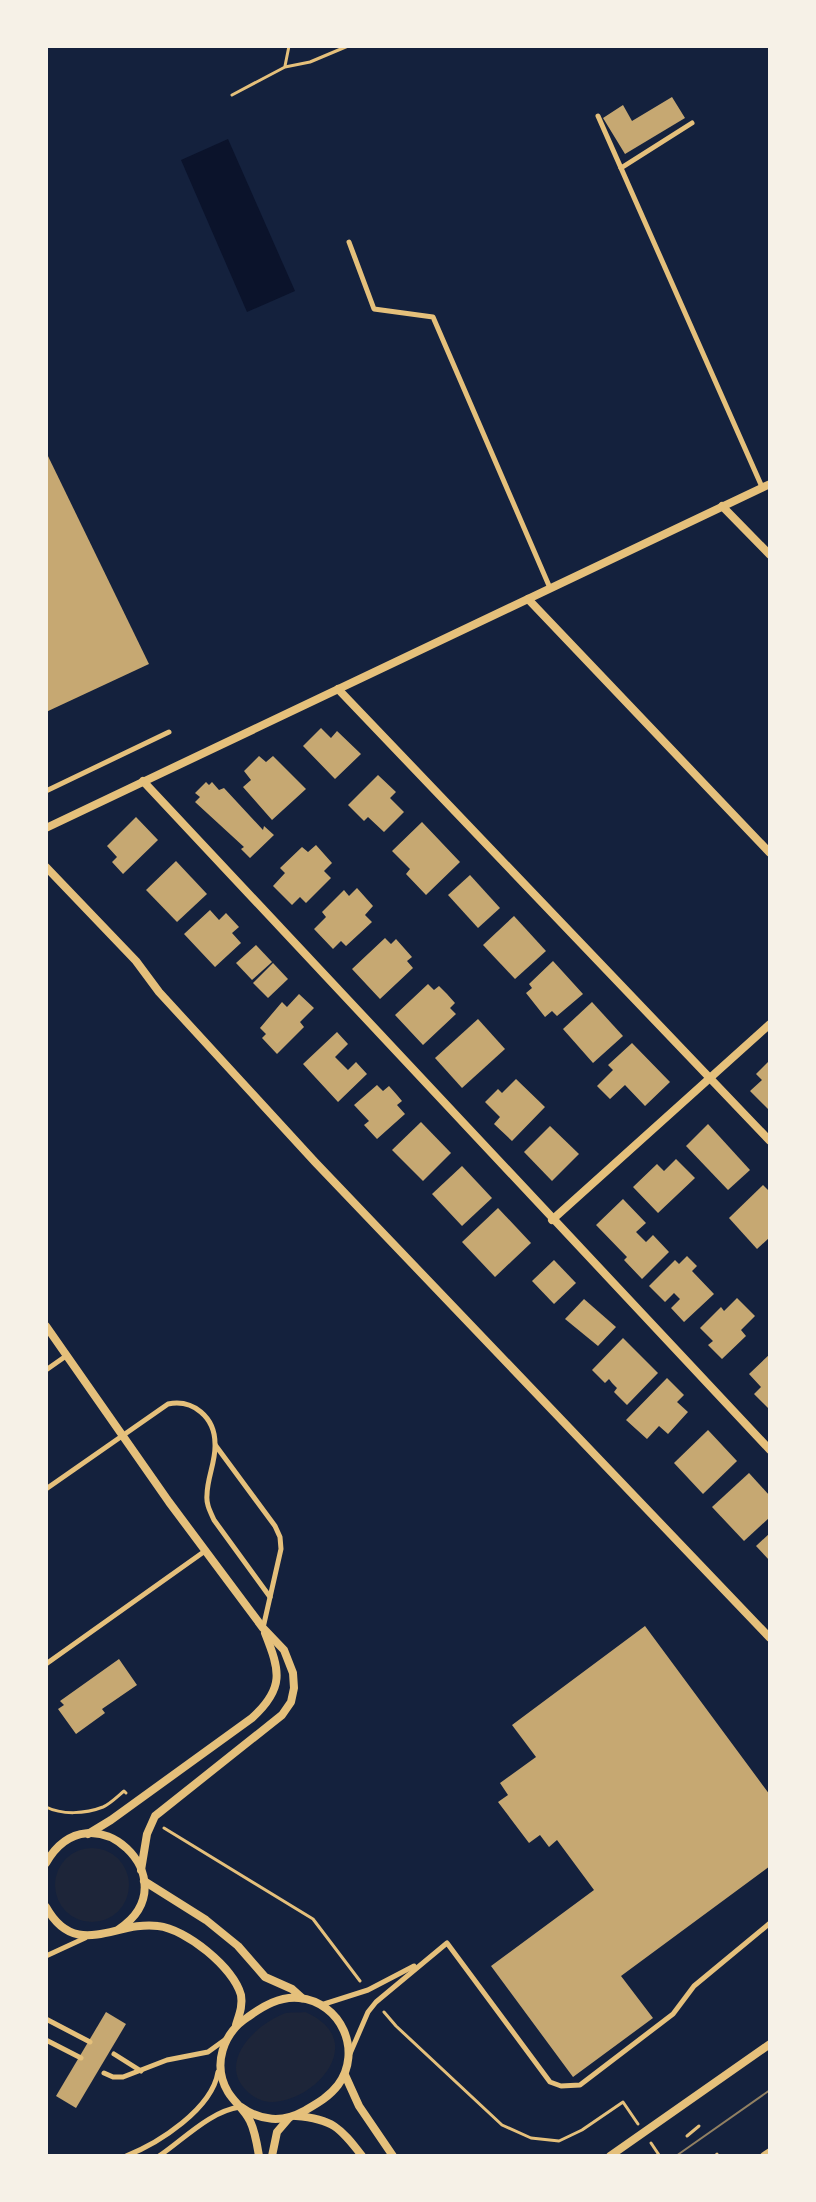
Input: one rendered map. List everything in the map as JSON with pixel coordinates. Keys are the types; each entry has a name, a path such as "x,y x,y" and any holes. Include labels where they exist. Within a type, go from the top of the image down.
{"street":[{"path":"46,828 766,486"},
{"path":"722,506 770,555"},
{"path":"528,599 770,853"},
{"path":"338,689 770,1141"},
{"path":"143,781 770,1450"},
{"path":"46,867 136,961 169,1003 324,1171 770,1638"},
{"path":"552,1220 770,1024"},
{"path":"46,1326 205,1550 263,1628 284,1650 293,1673 294,1688 287,1709 162,1808 152,1820 141,1870"},
{"path":"46,1863 64,1842 88,1834 137,1801 252,1718 266,1704 274,1692 277,1673 263,1628"},
{"path":"88,1834 104,1835 121,1842 135,1856 144,1881 137,1910 124,1925 112,1932"},
{"path":"144,1881 206,1920 238,1946 265,1977 321,2005 342,2026 349,2057 344,2074 328,2095 292,2116 277,2132 272,2156"},
{"path":"46,1907 66,1929 90,1936 156,1925 175,1930 201,1947 226,1971 240,1993 242,2006 221,2055 221,2072 225,2087 251,2122 259,2156"},
{"path":"235,2027 269,2004 283,1999 302,1998"},
{"path":"610,2156 770,2044"},
{"path":"344,2074 359,2106 393,2156"},
{"path":"241,2107 268,2119 292,2116 325,2119 341,2130 362,2156"},
{"path":"764,2156 770,2152"}],"lane":[{"path":"598,116 766,486"},
{"path":"621,168 692,123"},
{"path":"349,242 374,309 433,317 550,588"},
{"path":"46,791 169,732"},
{"path":"46,1370 66,1355"},
{"path":"46,1489 160,1408 176,1402 201,1411 210,1423 215,1445 207,1505 214,1520 270,1597"},
{"path":"215,1445 280,1537 281,1549 263,1628"},
{"path":"46,1664 205,1550"},
{"path":"349,2057 368,2012 376,2002 447,1943 550,2082 573,2087 580,2085 673,2014 694,1986 770,1923"},
{"path":"46,1956 90,1936"},
{"path":"321,2005 368,1990 425,1959"},
{"path":"46,2019 90,2042"},
{"path":"104,2073 118,2078 167,2060 208,2052 228,2037"},
{"path":"46,2040 81,2058"},
{"path":"114,2054 142,2071"},
{"path":"126,2156 157,2139 202,2106 217,2080 221,2055"},
{"path":"159,2156 205,2123 231,2108 241,2107"}],"path":[{"path":"285,67 289,46"},
{"path":"232,95 285,67 310,62 348,46"},
{"path":"46,1807 63,1814 104,1807 124,1791 137,1801"},
{"path":"152,1820 313,1919 368,1990"},
{"path":"376,2002 396,2026 502,2125 531,2138 559,2141 582,2130 623,2102 644,2134"},
{"path":"687,2136 699,2126"}],"shaded area":[{"path":"228,139 295,291 247,312 181,160"},
{"path":"92,1848 113,1854 123,1864 129,1885 123,1906 113,1916 92,1922 71,1916 61,1906 55,1885 61,1864 71,1854"},
{"path":"305,2012 326,2026 335,2043 333,2060 322,2077 307,2090 288,2099 270,2102 253,2096 241,2085 236,2072 242,2048 251,2036 274,2019 286,2013"}],"building":[{"path":"672,97 685,118 625,154 603,118 623,105 632,121"},
{"path":"46,452 149,664 46,712"},
{"path":"321,728 331,738 337,731 361,754 335,779 303,746"},
{"path":"259,756 266,762 273,756 306,789 272,820 243,787 251,780 244,771"},
{"path":"378,775 396,792 390,798 404,812 384,832 368,817 364,821 348,805"},
{"path":"206,782 209,785 212,782 219,790 224,788 263,830 264,826 274,835 250,858 241,849 244,847 195,802 200,797 195,793"},
{"path":"136,817 158,840 123,874 112,862 117,857 107,846"},
{"path":"422,822 460,862 426,895 406,874 410,869 392,851"},
{"path":"316,845 332,863 324,871 331,878 306,903 300,897 292,905 273,886 285,873 280,868 302,847 308,852"},
{"path":"176,861 207,894 177,922 146,890"},
{"path":"470,875 500,908 478,928 448,895"},
{"path":"357,888 373,906 365,915 372,922 346,946 341,941 333,949 314,929 326,917 322,912 344,890 349,896"},
{"path":"210,910 219,920 226,913 239,927 232,933 241,943 215,967 184,934"},
{"path":"514,916 546,951 515,979 483,945"},
{"path":"385,938 391,944 396,939 412,957 407,961 413,968 380,999 352,969"},
{"path":"256,945 272,962 252,980 236,963"},
{"path":"553,961 583,994 557,1016 552,1011 545,1017 526,993 532,988 529,984"},
{"path":"273,963 288,979 268,998 253,983"},
{"path":"428,984 434,990 439,986 447,994 455,1003 450,1008 456,1014 423,1045 395,1015"},
{"path":"299,994 314,1008 300,1022 304,1027 277,1054 262,1038 266,1034 260,1028 282,1002 287,1007"},
{"path":"592,1002 623,1036 593,1063 563,1029"},
{"path":"478,1019 505,1049 462,1088 435,1058"},
{"path":"337,1032 348,1044 335,1057 348,1070 356,1062 367,1074 338,1102 303,1064"},
{"path":"632,1043 670,1082 645,1106 625,1085 610,1099 597,1086 613,1070 608,1065"},
{"path":"770,1060 770,1111 750,1091 762,1080 756,1074"},
{"path":"516,1079 545,1107 512,1141 494,1124 500,1117 485,1102 498,1089 502,1093"},
{"path":"377,1085 383,1091 389,1086 402,1101 397,1105 405,1114 377,1139 364,1125 369,1121 354,1105"},
{"path":"421,1122 451,1153 423,1181 392,1150"},
{"path":"708,1124 750,1170 728,1190 686,1146"},
{"path":"550,1126 579,1154 552,1181 524,1152"},
{"path":"676,1159 695,1178 658,1213 633,1187 657,1164 664,1171"},
{"path":"462,1166 492,1198 462,1226 432,1194"},
{"path":"763,1185 770,1192 770,1237 757,1249 729,1218"},
{"path":"623,1199 646,1223 636,1232 646,1242 653,1235 669,1252 642,1279 624,1260 627,1257 596,1225"},
{"path":"498,1208 531,1243 495,1277 462,1242"},
{"path":"687,1256 697,1266 692,1271 714,1294 684,1322 671,1308 680,1299 674,1293 665,1302 649,1286 675,1260 679,1264"},
{"path":"554,1260 576,1283 554,1304 532,1281"},
{"path":"737,1298 755,1316 741,1330 746,1336 722,1359 708,1345 713,1341 700,1328 721,1307 724,1311"},
{"path":"584,1299 616,1327 598,1346 565,1319"},
{"path":"623,1338 658,1373 627,1405 614,1392 617,1388 609,1379 605,1383 592,1370"},
{"path":"770,1354 770,1410 754,1394 761,1387 749,1374"},
{"path":"667,1378 684,1395 677,1402 688,1412 668,1434 659,1426 647,1439 626,1420"},
{"path":"708,1430 737,1461 703,1494 674,1463"},
{"path":"749,1473 770,1496 770,1517 744,1541 712,1507"},
{"path":"770,1533 770,1561 756,1546"},
{"path":"645,1626 770,1795 770,1866 621,1976 653,2018 573,2077 491,1966 594,1890 557,1840 549,1847 540,1835 529,1843 498,1802 508,1795 500,1783 536,1757 512,1725"},
{"path":"119,1659 137,1685 102,1709 105,1713 76,1734 58,1709 64,1705 60,1701"},
{"path":"106,2012 126,2024 76,2108 56,2096"}],"tram line":[{"path":"676,2156 770,2090"}]}
